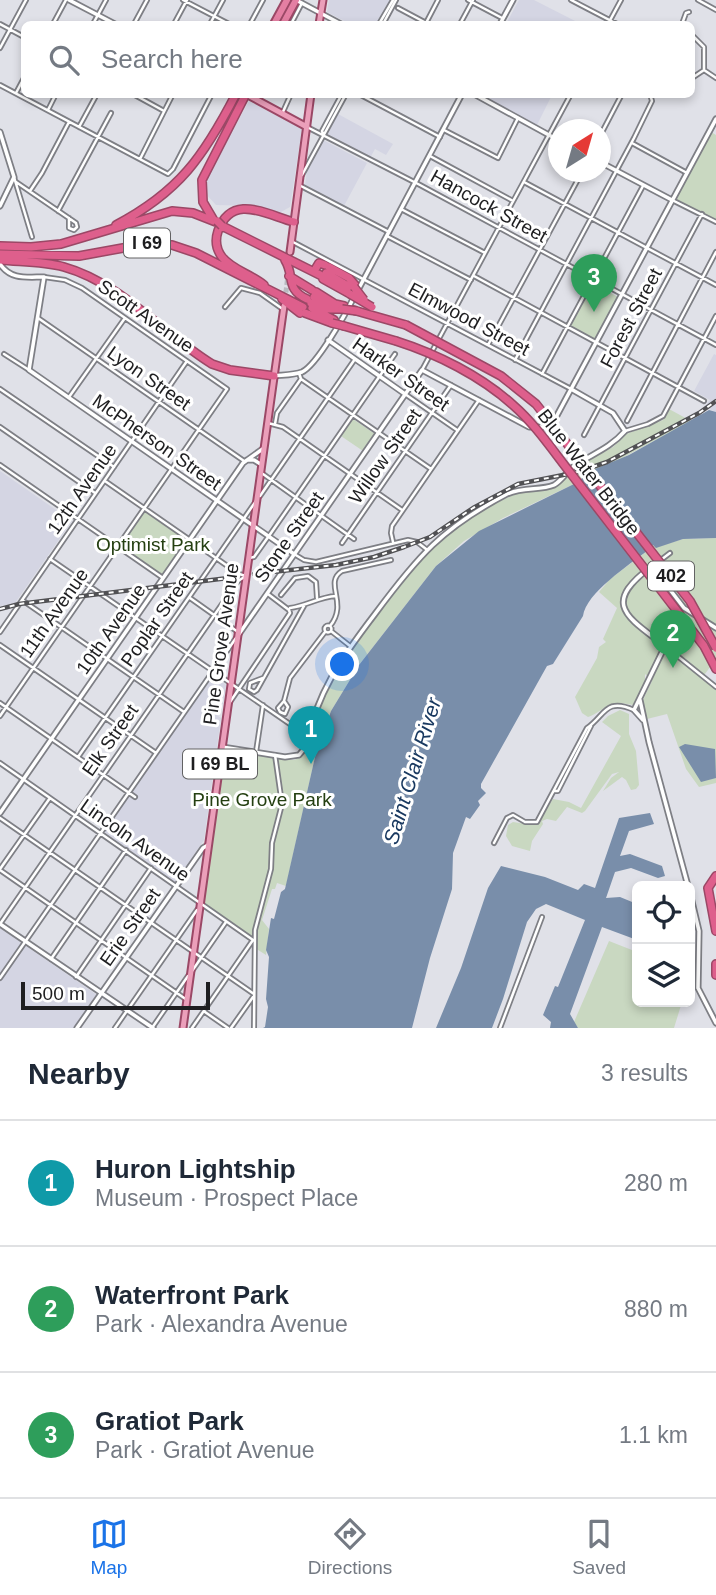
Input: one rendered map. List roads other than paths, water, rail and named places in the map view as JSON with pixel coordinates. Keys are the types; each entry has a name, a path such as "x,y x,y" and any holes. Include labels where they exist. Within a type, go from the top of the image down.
{"highway":[{"path":"276,21 287,0"},
{"path":"285,21 298,1"},
{"path":"89,236 116,225 145,208 172,187 211,142 234,98"},
{"path":"220,224 204,207 201,190 204,175 247,98"},
{"path":"279,298 255,277 224,259 218,249 216,235 224,218 241,209 253,209 295,222"},
{"name":"I 69","path":"0,246 14,254 177,211 198,214 282,258 319,272 349,278 358,295"},
{"name":"I 69","path":"0,254 79,256 161,243 196,253 279,298 335,304 347,309"},
{"path":"0,262 14,254 86,275 110,289 212,364 274,376"},
{"name":"I 69","path":"282,258 289,266 290,278 296,292 333,322"},
{"name":"I 69","path":"319,272 405,325"},
{"name":"I 69","path":"290,278 308,303 325,309 347,309"},
{"path":"308,303 322,320 333,322"},
{"path":"347,309 374,314 405,325"},
{"name":"Blue Water Bridge","path":"333,322 420,349 491,388 513,404 535,427 697,636 716,669"},
{"name":"Blue Water Bridge","path":"405,325 501,376 530,399 548,418 690,601 716,648"},
{"path":"716,880 708,887 713,900 716,931"},
{"path":"716,964 716,975"}],"main road":[{"path":"320,21 323,0"},
{"name":"Hancock Street","path":"254,98 307,127"},
{"path":"290,252 311,98"},
{"name":"Pine Grove Avenue","path":"183,1028 262,469 274,376 279,298"}],"street":[{"path":"0,48 26,0"},
{"path":"55,21 68,0 109,21"},
{"path":"95,21 106,0"},
{"path":"136,21 147,0"},
{"path":"212,21 223,0"},
{"path":"252,21 263,0"},
{"path":"383,21 394,0"},
{"path":"428,21 438,0"},
{"path":"502,21 513,0"},
{"path":"570,0 606,21"},
{"path":"610,21 621,0"},
{"path":"698,0 716,10"},
{"path":"176,21 186,1 223,21"},
{"path":"292,21 298,1 335,21"},
{"path":"461,21 471,1 503,18"},
{"path":"398,8 422,21"},
{"path":"683,21 689,12"},
{"path":"0,24 21,35"},
{"path":"695,37 704,47 704,70"},
{"path":"695,76 704,70"},
{"path":"704,70 716,78"},
{"path":"16,93 21,84"},
{"path":"0,85 21,96"},
{"path":"25,98 169,174 210,98"},
{"path":"48,110 54,98"},
{"path":"79,127 95,98"},
{"path":"140,98 164,111"},
{"path":"141,159 171,98"},
{"path":"282,114 289,98"},
{"path":"342,98 300,182 388,234 514,298 704,401"},
{"path":"366,98 440,138"},
{"path":"274,376 299,373 310,366 328,340 364,279 460,98"},
{"path":"481,98 548,134"},
{"name":"Stone Street","path":"558,119 569,98"},
{"path":"609,119 620,98"},
{"path":"515,359 632,143 652,103 651,98"},
{"path":"58,211 111,113"},
{"path":"444,130 498,158 518,118"},
{"path":"422,370 526,426 544,427 558,415 716,119"},
{"path":"30,191 69,121"},
{"name":"Hancock Street","path":"307,127 716,345"},
{"path":"0,132 32,237"},
{"name":"Stone Street","path":"0,978 422,370 548,137"},
{"path":"632,143 687,173"},
{"path":"429,156 513,201"},
{"path":"611,168 716,222"},
{"path":"15,179 69,218"},
{"path":"0,206 15,179"},
{"path":"524,182 716,285"},
{"path":"488,345 576,182"},
{"path":"542,374 643,185"},
{"path":"401,209 485,254"},
{"name":"Forest Street","path":"584,435 702,214"},
{"name":"Elmwood Street","path":"292,241 600,405 613,413 625,431"},
{"path":"627,421 716,252"},
{"path":"0,262 6,272 18,277 44,277 29,370"},
{"name":"Scott Avenue","path":"44,277 76,284 227,389"},
{"path":"225,307 239,289 279,298"},
{"path":"222,747 292,758 299,755 320,697 350,646 426,549 455,524 485,506 521,489 550,486 577,464 610,446 625,431 663,416 716,316"},
{"name":"Lyon Street","path":"38,318 244,461"},
{"path":"69,397 125,318"},
{"name":"Harker Street","path":"328,340 458,430"},
{"name":"McPherson Street","path":"4,354 294,554"},
{"path":"249,558 254,557 395,354"},
{"name":"Poplar Street","path":"78,757 355,359"},
{"name":"12th Avenue","path":"0,632 187,361"},
{"path":"299,373 301,379 431,469"},
{"path":"275,424 278,412 301,379"},
{"name":"Willow Street","path":"342,543 451,385"},
{"path":"0,389 114,467"},
{"name":"11th Avenue","path":"0,716 227,389"},
{"path":"393,542 390,529 479,400"},
{"path":"268,423 275,424 299,438 402,510"},
{"path":"0,427 96,494"},
{"name":"10th Avenue","path":"0,815 216,500 244,461 264,447"},
{"path":"244,461 254,460 271,480 354,538"},
{"path":"0,466 163,578"},
{"path":"105,481 246,576"},
{"path":"294,554 304,560 316,562 393,542 413,540 426,549"},
{"path":"670,553 629,584 623,606 628,617 716,687"},
{"path":"50,559 300,732"},
{"path":"284,701 290,678 326,632 325,627 330,626 338,613 334,580 339,572 391,560"},
{"path":"652,566 684,608 716,628"},
{"name":"Elk Street","path":"0,924 238,581 246,576"},
{"path":"281,596 294,579 308,576 315,580 317,598"},
{"path":"228,705 290,613 288,608 267,593"},
{"path":"288,608 304,606 317,598 336,596"},
{"path":"189,597 238,634"},
{"path":"22,600 184,712"},
{"path":"263,678 250,683 249,690 256,691 304,606"},
{"path":"330,626 331,631 350,646"},
{"path":"326,632 331,631"},
{"path":"0,645 156,753"},
{"path":"635,710 665,646"},
{"path":"640,698 643,720 687,881"},
{"path":"0,703 135,797"},
{"path":"256,752 262,705"},
{"path":"494,843 507,818 513,815 525,822 537,822 583,733 599,714 609,708 621,706 635,710 643,720"},
{"path":"254,1028 253,940 282,804 275,755"},
{"name":"Lincoln Avenue","path":"0,763 253,940"},
{"path":"50,798 0,870 187,999"},
{"path":"0,815 24,835 253,995"},
{"name":"Erie Street","path":"77,1028 202,848 208,844"},
{"path":"51,959 126,850"},
{"path":"76,977 151,868"},
{"path":"115,1028 200,905"},
{"path":"695,914 700,935 698,988 716,1023"},
{"path":"500,1028 542,917"},
{"path":"0,924 152,1028 227,920"},
{"path":"192,1028 253,940"},
{"path":"204,1011 230,1028 253,995"}],"water":[{"name":"Saint Clair River","path":"709,410 716,412 716,538 683,539 645,549 647,551 609,580 592,598 553,664 547,666 481,784 486,793 478,801 480,805 470,819 466,817 453,853 452,889 412,1028 263,1028 268,1007 266,999 269,957 266,950 271,918 274,919 281,892 285,889 315,757 331,711 359,665 436,566 479,531 574,484 595,469 629,455"},
{"path":"685,744 715,749 716,778 701,782 679,747"},
{"path":"650,813 654,824 629,831 620,856 630,854 662,866 665,876 658,878 631,868 615,872 606,898 620,897 632,902 632,938 602,927 570,1014 578,1028 550,1028 551,1022 543,1015 555,986 558,987 585,920 546,904 536,909 527,922 492,1028 436,1028 461,968 488,888 501,866 545,877 578,890 584,884 595,888 619,818"}],"tunnel":[{"path":"285,300 288,275"}],"railway":[{"path":"254,574 336,565 404,547 430,537 473,508 518,484 578,472 607,462 699,413 716,401"},
{"path":"0,609 19,604 236,577"}],"place":[{"name":"Gratiot Park","path":"594,312"},
{"name":"Waterfront Park","path":"673,668"},
{"name":"Huron Lightship","path":"311,764"}],"park label":[{"name":"Optimist Park","path":"153,544"},
{"name":"Pine Grove Park","path":"262,799"}]}
